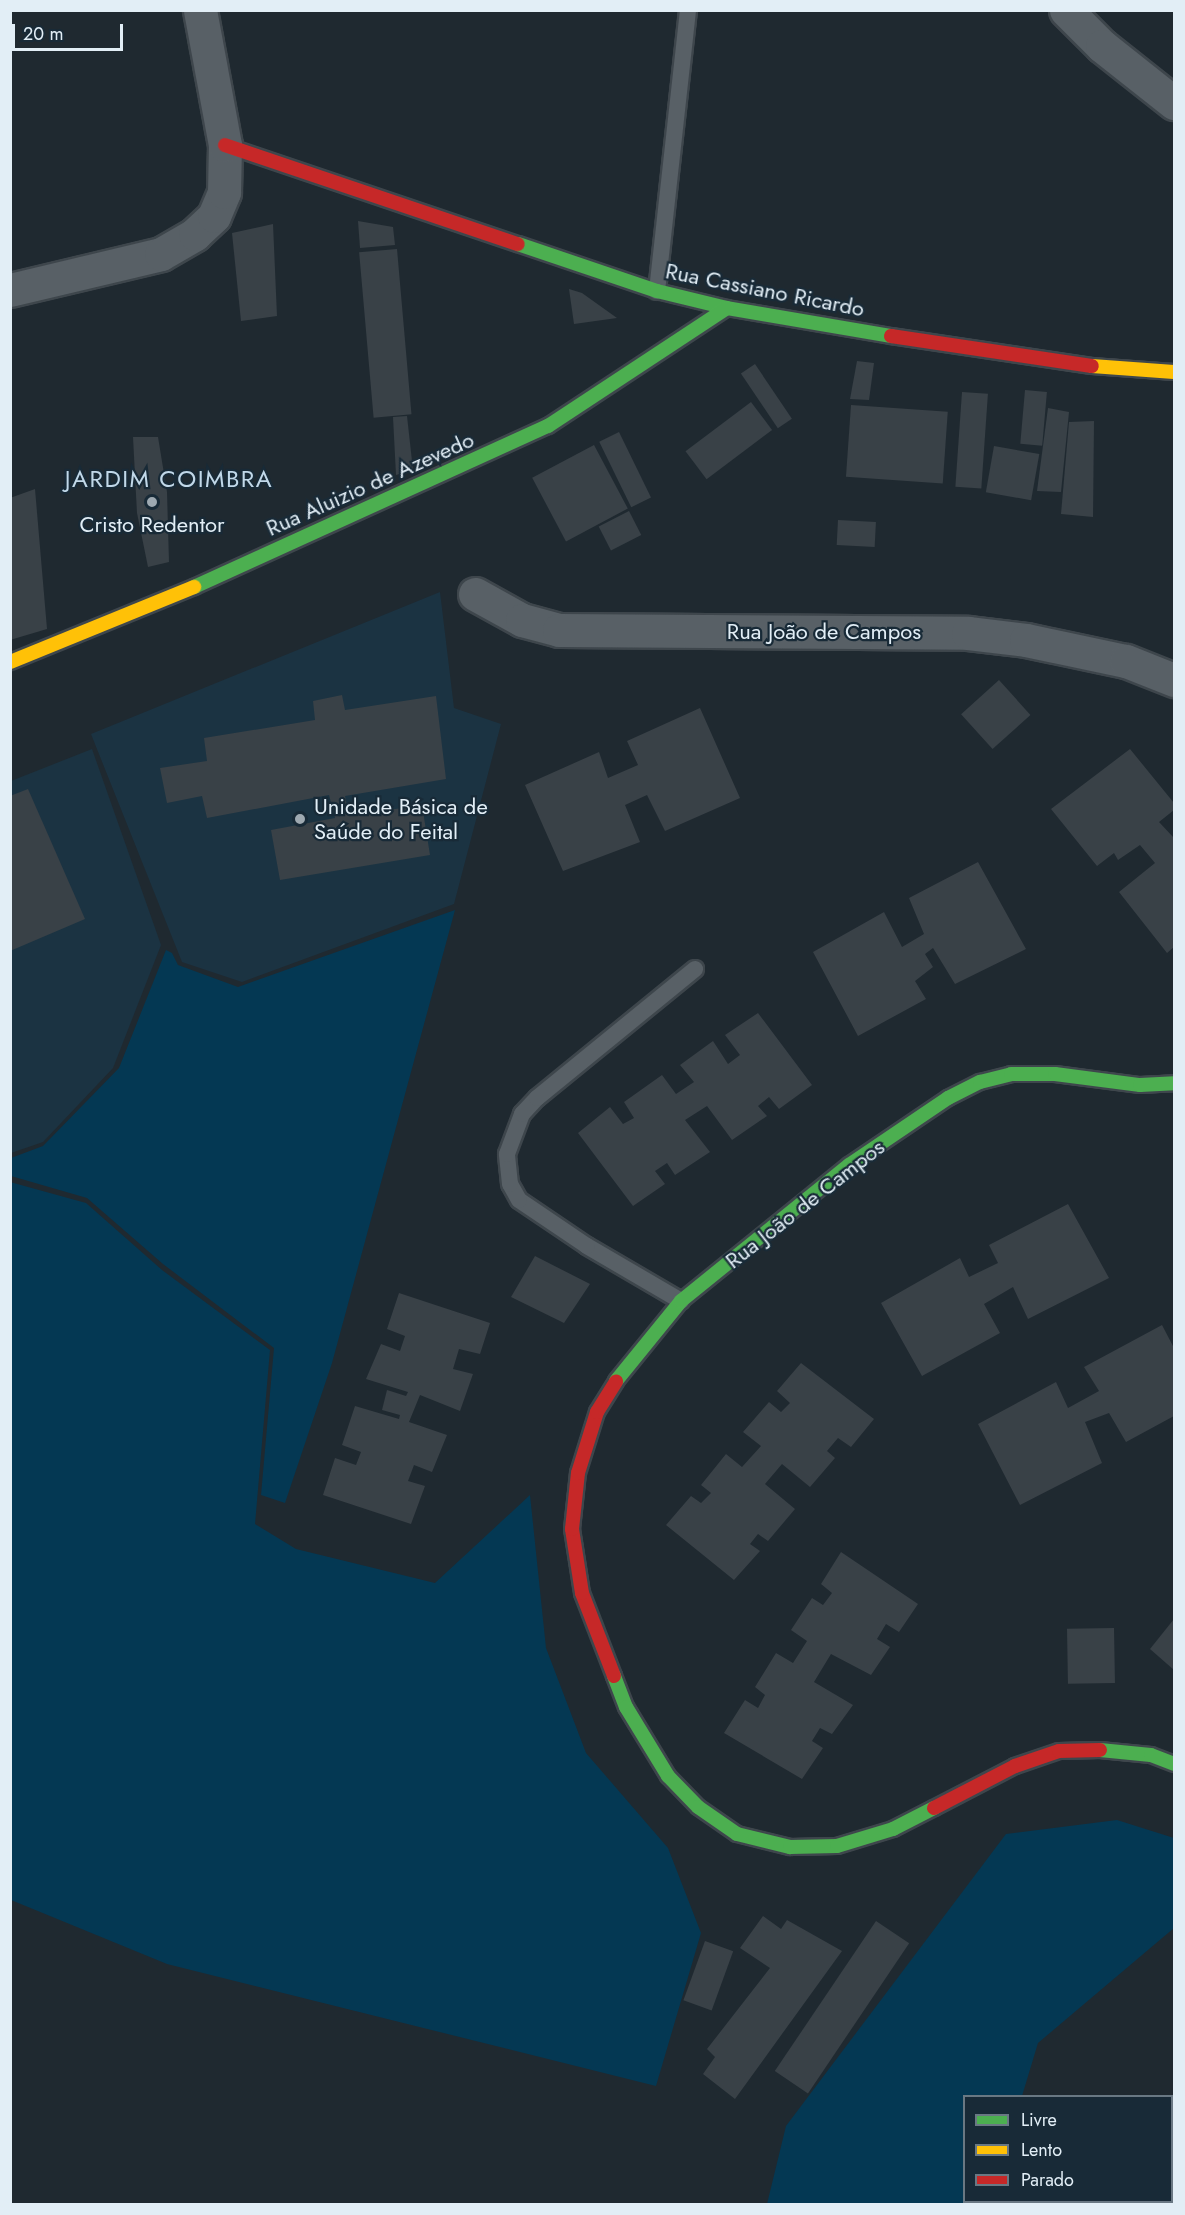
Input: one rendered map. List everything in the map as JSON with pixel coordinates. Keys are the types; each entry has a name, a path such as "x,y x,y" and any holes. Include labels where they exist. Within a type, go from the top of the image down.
{"street":[{"path":"10,290 161,254 195,234 214,216 224,192 225,145 200,10"},
{"path":"1066,10 1102,46 1174,103"},
{"name":"Rua Cassiano Ricardo","path":"225,145 657,291 727,308 1061,364 1174,372"},
{"name":"Rua Aluizio de Azevedo","path":"10,662 189,589 548,426 727,308"},
{"name":"Rua João de Campos","path":"475,594 522,620 559,630 968,633 1026,640 1126,660 1174,680"},
{"name":"Rua João de Campos","path":"1174,1083 1140,1084 1055,1074 1011,1074 980,1082 948,1098 849,1165 681,1301 629,1361 597,1412 578,1473 572,1529 582,1593 626,1707 668,1776 698,1807 737,1834 790,1847 837,1846 892,1829 1015,1766 1059,1751 1106,1750 1151,1755 1174,1764"}],"lane":[{"path":"657,291 688,10"},
{"path":"681,1301 587,1246 519,1200 510,1184 507,1154 522,1114 537,1098 695,969"}],"shaded area":[{"name":"Unidade Básica de Saúde do Feital","path":"440,592 454,708 501,724 454,904 242,982 182,962 91,734"},
{"path":"92,749 161,945 113,1068 43,1142 11,1153 11,781"},
{"path":"455,910 332,1363 285,1503 261,1495 274,1348 163,1264 87,1198 11,1176 11,1158 43,1146 119,1068 166,950 172,953 178,965 238,987"},
{"path":"10,1182 86,1203 162,1270 270,1350 255,1524 296,1549 435,1583 530,1495 546,1648 586,1753 668,1848 701,1933 656,2086 167,1964 11,1900"},
{"path":"1117,1820 1174,1838 1174,1928 1038,2043 1022,2095 963,2095 963,2203 988,2204 767,2204 786,2126 1006,1834"}],"building":[{"path":"358,221 393,227 395,245 360,248"},
{"path":"273,224 277,316 241,321 232,233"},
{"path":"397,249 411,414 374,418 359,252"},
{"path":"569,289 582,293 617,318 574,324"},
{"path":"857,361 874,363 869,400 850,399"},
{"path":"755,364 792,419 778,428 741,374"},
{"path":"1025,390 1047,392 1042,446 1020,444"},
{"path":"962,392 988,394 981,489 955,487"},
{"path":"751,402 772,430 707,479 686,451"},
{"path":"851,405 948,412 943,484 846,477"},
{"path":"1048,408 1069,412 1061,492 1037,491"},
{"path":"407,416 413,470 396,475 393,417"},
{"path":"1094,421 1093,517 1061,514 1069,422"},
{"path":"619,432 651,498 631,507 599,442"},
{"name":"Cristo Redentor","path":"133,437 158,437 167,492 169,562 148,567 137,513"},
{"path":"594,445 628,509 566,541 532,478"},
{"path":"994,446 1039,454 1031,500 986,492"},
{"path":"35,489 47,629 10,640 10,498"},
{"path":"629,511 641,535 611,550 599,526"},
{"path":"838,520 876,522 875,547 837,545"},
{"path":"999,680 1030,715 993,749 961,714"},
{"name":"Unidade Básica de Saúde do Feital","path":"342,695 345,710 436,696 446,779 345,796 349,816 422,805 430,855 280,880 271,830 335,818 329,795 207,818 202,796 167,803 160,768 207,761 204,738 315,720 313,701"},
{"path":"700,708 740,798 665,831 647,795 625,805 640,842 563,871 525,785 599,752 608,778 638,765 627,741"},
{"path":"1130,749 1174,803 1174,810 1159,822 1174,838 1174,947 1167,953 1119,892 1155,863 1140,845 1118,860 1114,853 1097,866 1051,809"},
{"path":"28,789 85,919 10,951 10,796"},
{"path":"978,862 1026,949 955,984 933,948 925,954 933,967 915,981 926,999 858,1036 813,952 884,912 902,947 924,934 909,898"},
{"path":"758,1013 812,1085 779,1109 769,1097 758,1106 767,1116 732,1140 707,1106 685,1120 710,1152 675,1175 667,1163 655,1171 665,1184 633,1206 578,1133 610,1107 623,1124 634,1118 624,1102 662,1075 676,1094 694,1082 680,1065 713,1041 728,1064 740,1055 725,1035"},
{"path":"1068,1204 1109,1278 1028,1319 1013,1287 984,1304 1000,1333 922,1376 881,1303 960,1258 969,1277 998,1263 989,1245"},
{"path":"535,1256 590,1284 564,1323 511,1297"},
{"path":"399,1293 490,1323 480,1354 459,1349 453,1369 473,1374 460,1411 420,1395 409,1422 447,1435 432,1472 414,1465 408,1481 425,1486 411,1524 323,1495 335,1458 356,1465 361,1452 342,1445 355,1406 399,1419 400,1415 382,1410 387,1390 406,1396 408,1392 366,1379 381,1344 400,1351 405,1336 387,1329"},
{"path":"1162,1325 1174,1348 1174,1416 1126,1442 1109,1413 1085,1422 1102,1463 1020,1505 978,1424 1056,1382 1068,1408 1099,1391 1084,1367"},
{"path":"801,1363 874,1419 851,1447 838,1438 827,1451 835,1458 810,1487 782,1464 765,1484 795,1509 768,1541 758,1534 750,1544 760,1551 734,1580 666,1525 691,1496 701,1503 711,1493 701,1485 726,1454 742,1467 761,1446 743,1432 769,1402 781,1412 790,1403 777,1391"},
{"path":"841,1552 918,1604 899,1632 886,1624 877,1639 890,1647 871,1675 831,1654 814,1682 853,1705 832,1734 820,1728 812,1741 823,1748 802,1779 724,1733 745,1700 758,1708 765,1695 755,1687 776,1653 793,1663 807,1641 791,1630 812,1598 823,1605 832,1593 821,1584"},
{"path":"1174,1619 1174,1670 1150,1649"},
{"path":"1114,1628 1115,1683 1068,1684 1067,1629"},
{"path":"763,1916 781,1929 787,1920 842,1951 735,2099 703,2074 715,2057 707,2049 770,1968 740,1948"},
{"path":"876,1921 909,1943 808,2093 775,2071"},
{"path":"705,1941 733,1951 712,2010 683,2000"}],"traffic: fast":[{"path":"518,244 657,291 727,308 891,336"},
{"path":"194,587 548,426 727,308"},
{"path":"616,1381 681,1301 849,1165 948,1098 980,1082 1011,1074 1055,1074 1140,1085 1174,1083"},
{"path":"614,1676 626,1707 668,1776 698,1807 737,1834 790,1847 837,1846 893,1829 934,1808"},
{"path":"1100,1750 1151,1755 1174,1764"}],"traffic: slow":[{"path":"1092,366 1174,372"},
{"path":"10,662 194,587"}],"traffic: jam":[{"path":"225,145 518,244"},
{"path":"891,336 1092,366"},
{"path":"614,1676 582,1593 572,1529 578,1473 597,1412 616,1381"},
{"path":"934,1808 1015,1766 1059,1751 1100,1750"}],"place":[{"name":"Cristo Redentor","path":"152,502"},
{"name":"Unidade Básica de Saúde do Feital","path":"300,819"}],"district":[{"name":"JARDIM COIMBRA","path":"169,479"}]}
